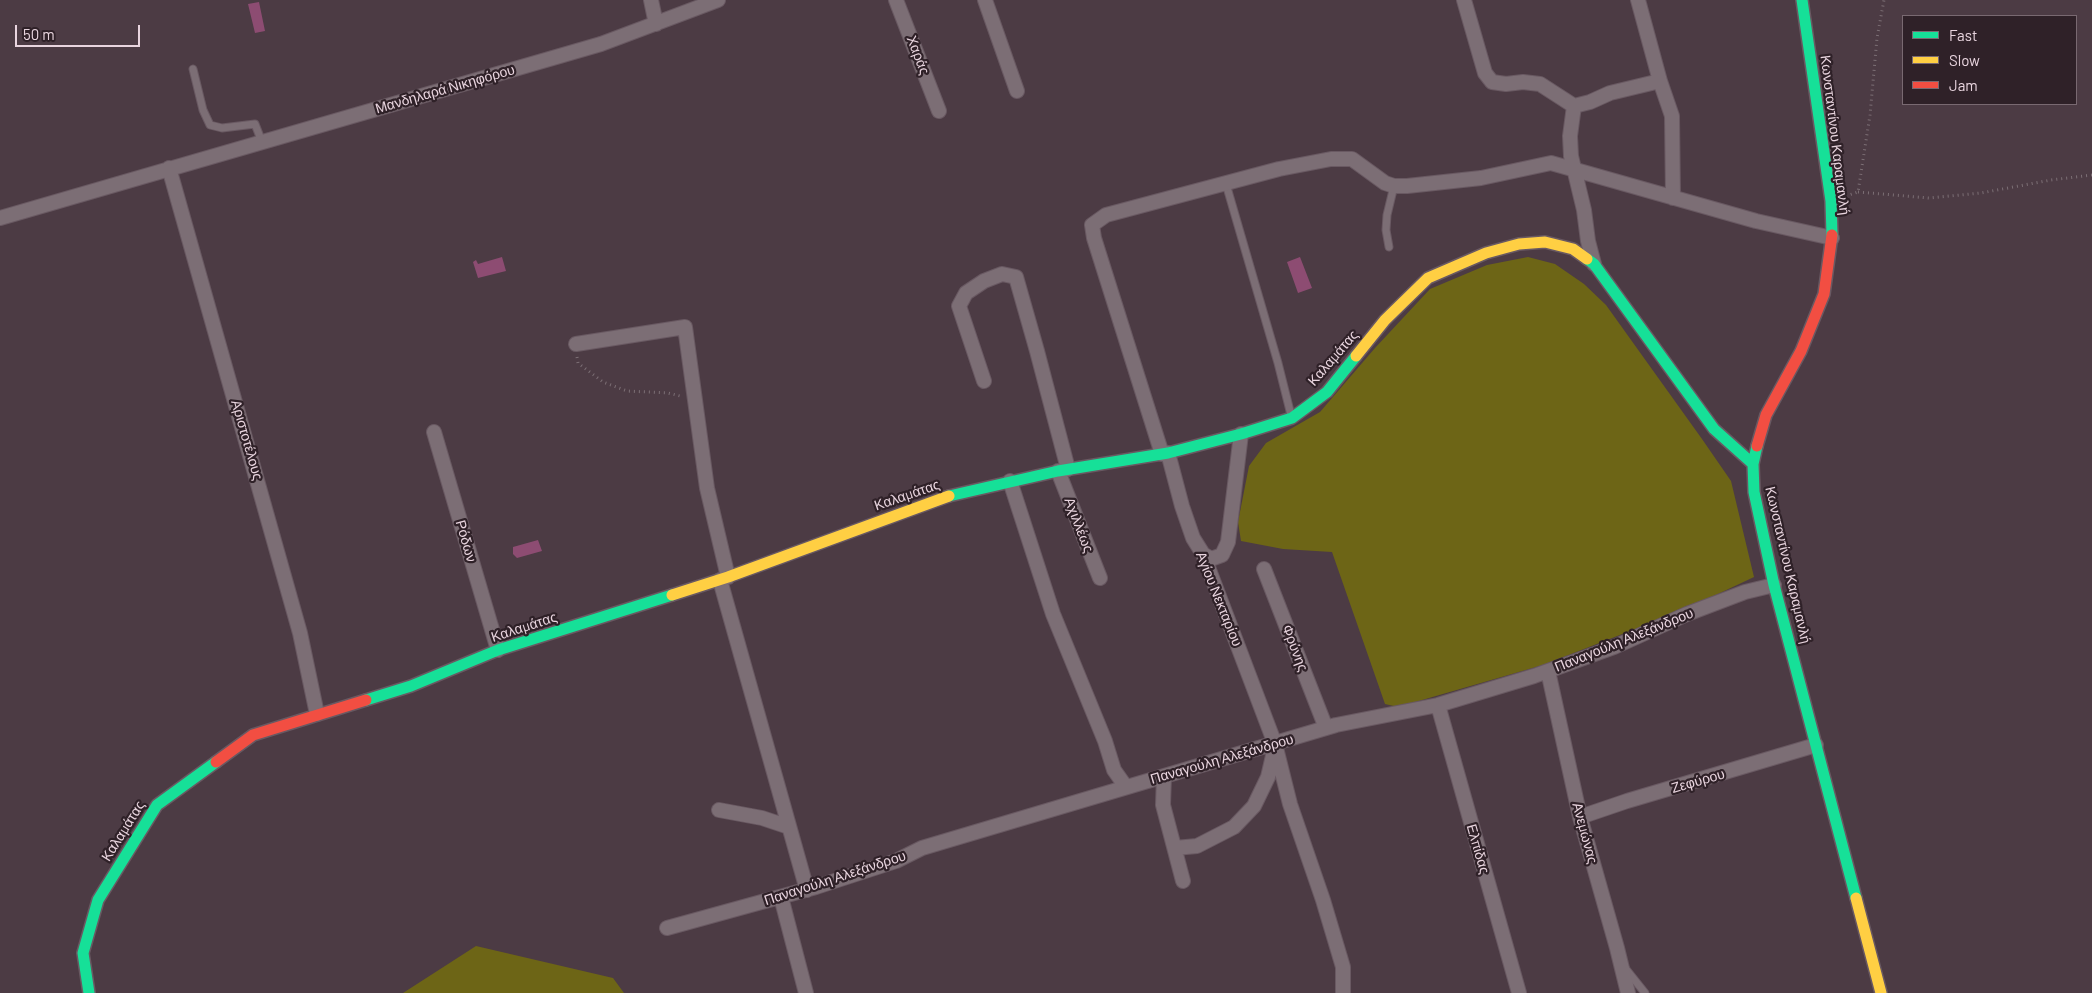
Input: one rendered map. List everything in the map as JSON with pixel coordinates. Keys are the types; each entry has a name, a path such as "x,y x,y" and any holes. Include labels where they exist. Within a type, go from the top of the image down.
{"street":[{"path":"651,0 656,24"},
{"name":"Μανδηλαρά Νικηφόρου","path":"0,218 601,44 718,0"},
{"name":"Χαράς","path":"896,0 939,111"},
{"path":"985,0 1017,92"},
{"path":"1464,0 1485,72 1492,82 1540,84 1574,106 1590,102 1610,93 1660,81"},
{"path":"1638,0 1660,81 1672,116 1673,198"},
{"name":"Κωνσταντίνου Καραμανλή","path":"1802,0 1831,201 1832,238 1824,294 1801,350 1766,416 1753,464 1754,492 1774,585 1881,993"},
{"path":"1574,106 1570,136 1571,156 1594,264"},
{"path":"1226,184 1279,169 1331,159 1352,159 1385,183 1394,186 1426,185 1481,178 1551,164 1574,168 1756,221 1832,238"},
{"name":"Αριστοτέλους","path":"169,168 300,633 317,714"},
{"name":"Αγίου Νεκταρίου","path":"1226,184 1106,215 1092,225 1094,238 1182,506 1194,538 1203,554 1275,744 1290,804 1323,900 1343,967 1343,993"},
{"name":"Καλαμάτας","path":"89,993 83,953 98,900 157,805 253,735 411,686 498,650 724,578 941,498 1063,470 1165,453 1241,434 1292,418 1327,392 1385,320 1428,278 1486,253 1528,243 1545,242 1573,249 1594,264 1714,428 1753,464"},
{"name":"Αχιλλέως","path":"984,382 959,306 966,293 984,280 1002,274 1016,277 1038,351 1063,470 1100,578"},
{"path":"576,344 685,327 707,488 724,578 807,890"},
{"name":"Ρόδων","path":"434,432 498,650"},
{"path":"1203,554 1211,559 1222,555 1228,542 1241,434"},
{"path":"1010,481 1053,614 1105,741 1114,770 1126,787"},
{"name":"Φρύνης","path":"1264,569 1326,728"},
{"name":"Παναγούλη Αλεξάνδρου","path":"667,928 807,890 896,861 922,848 1326,728 1438,705 1548,671 1614,647 1687,614 1745,592 1774,585"},
{"name":"Ανεμώνας","path":"1548,671 1580,817 1622,964 1628,993"},
{"name":"Ελπίδας","path":"1438,705 1519,993"},
{"path":"1175,848 1197,846 1234,827 1254,806 1268,777 1275,744"},
{"name":"Ζεφύρου","path":"1580,817 1627,801 1816,745"},
{"path":"1164,776 1163,805 1183,882"},
{"path":"719,810 762,818 789,826"},
{"path":"781,897 806,993"}],"lane":[{"path":"193,69 203,110 210,125 222,128 255,124 262,142"},
{"path":"1226,184 1292,418"},
{"path":"1389,247 1386,216 1394,186"},
{"path":"1622,964 1645,993"}],"path":[{"path":"1858,192 1870,115 1877,38 1884,0"},
{"path":"1831,201 1858,192 1929,198 1981,193 2092,174"},
{"path":"576,344 578,363 603,382 627,391 668,393 695,399"}],"shaded area":[{"path":"259,2 265,31 255,33 248,4"},
{"path":"502,257 506,271 478,278 473,262 476,260 478,264"},
{"path":"1300,257 1312,288 1298,293 1287,262"},
{"path":"1528,257 1555,264 1584,284 1606,305 1702,439 1731,481 1754,577 1684,610 1543,665 1398,707 1385,704 1332,552 1283,549 1241,541 1238,522 1249,466 1266,443 1320,412 1375,348 1430,289 1487,265"},
{"path":"538,540 542,551 517,558 513,554 513,547"},
{"path":"476,946 613,978 624,993 403,993"}],"traffic: fast":[{"path":"1802,0 1831,201 1832,235"},
{"path":"1587,259 1594,264 1714,429 1753,464"},
{"path":"949,496 1058,471 1168,453 1241,434 1292,418 1327,392 1356,356"},
{"path":"1757,446 1753,464 1754,492 1774,585 1856,898"},
{"path":"366,700 411,686 498,650 672,595"},
{"path":"89,993 83,953 98,900 157,805 216,762"}],"traffic: slow":[{"path":"1356,356 1385,320 1428,278 1486,253 1519,244 1545,242 1573,249 1587,259"},
{"path":"672,595 728,577 949,496"},
{"path":"1856,898 1881,993"}],"traffic: jam":[{"path":"1757,446 1766,415 1801,351 1824,294 1832,235"},
{"path":"216,762 253,735 366,700"}]}
